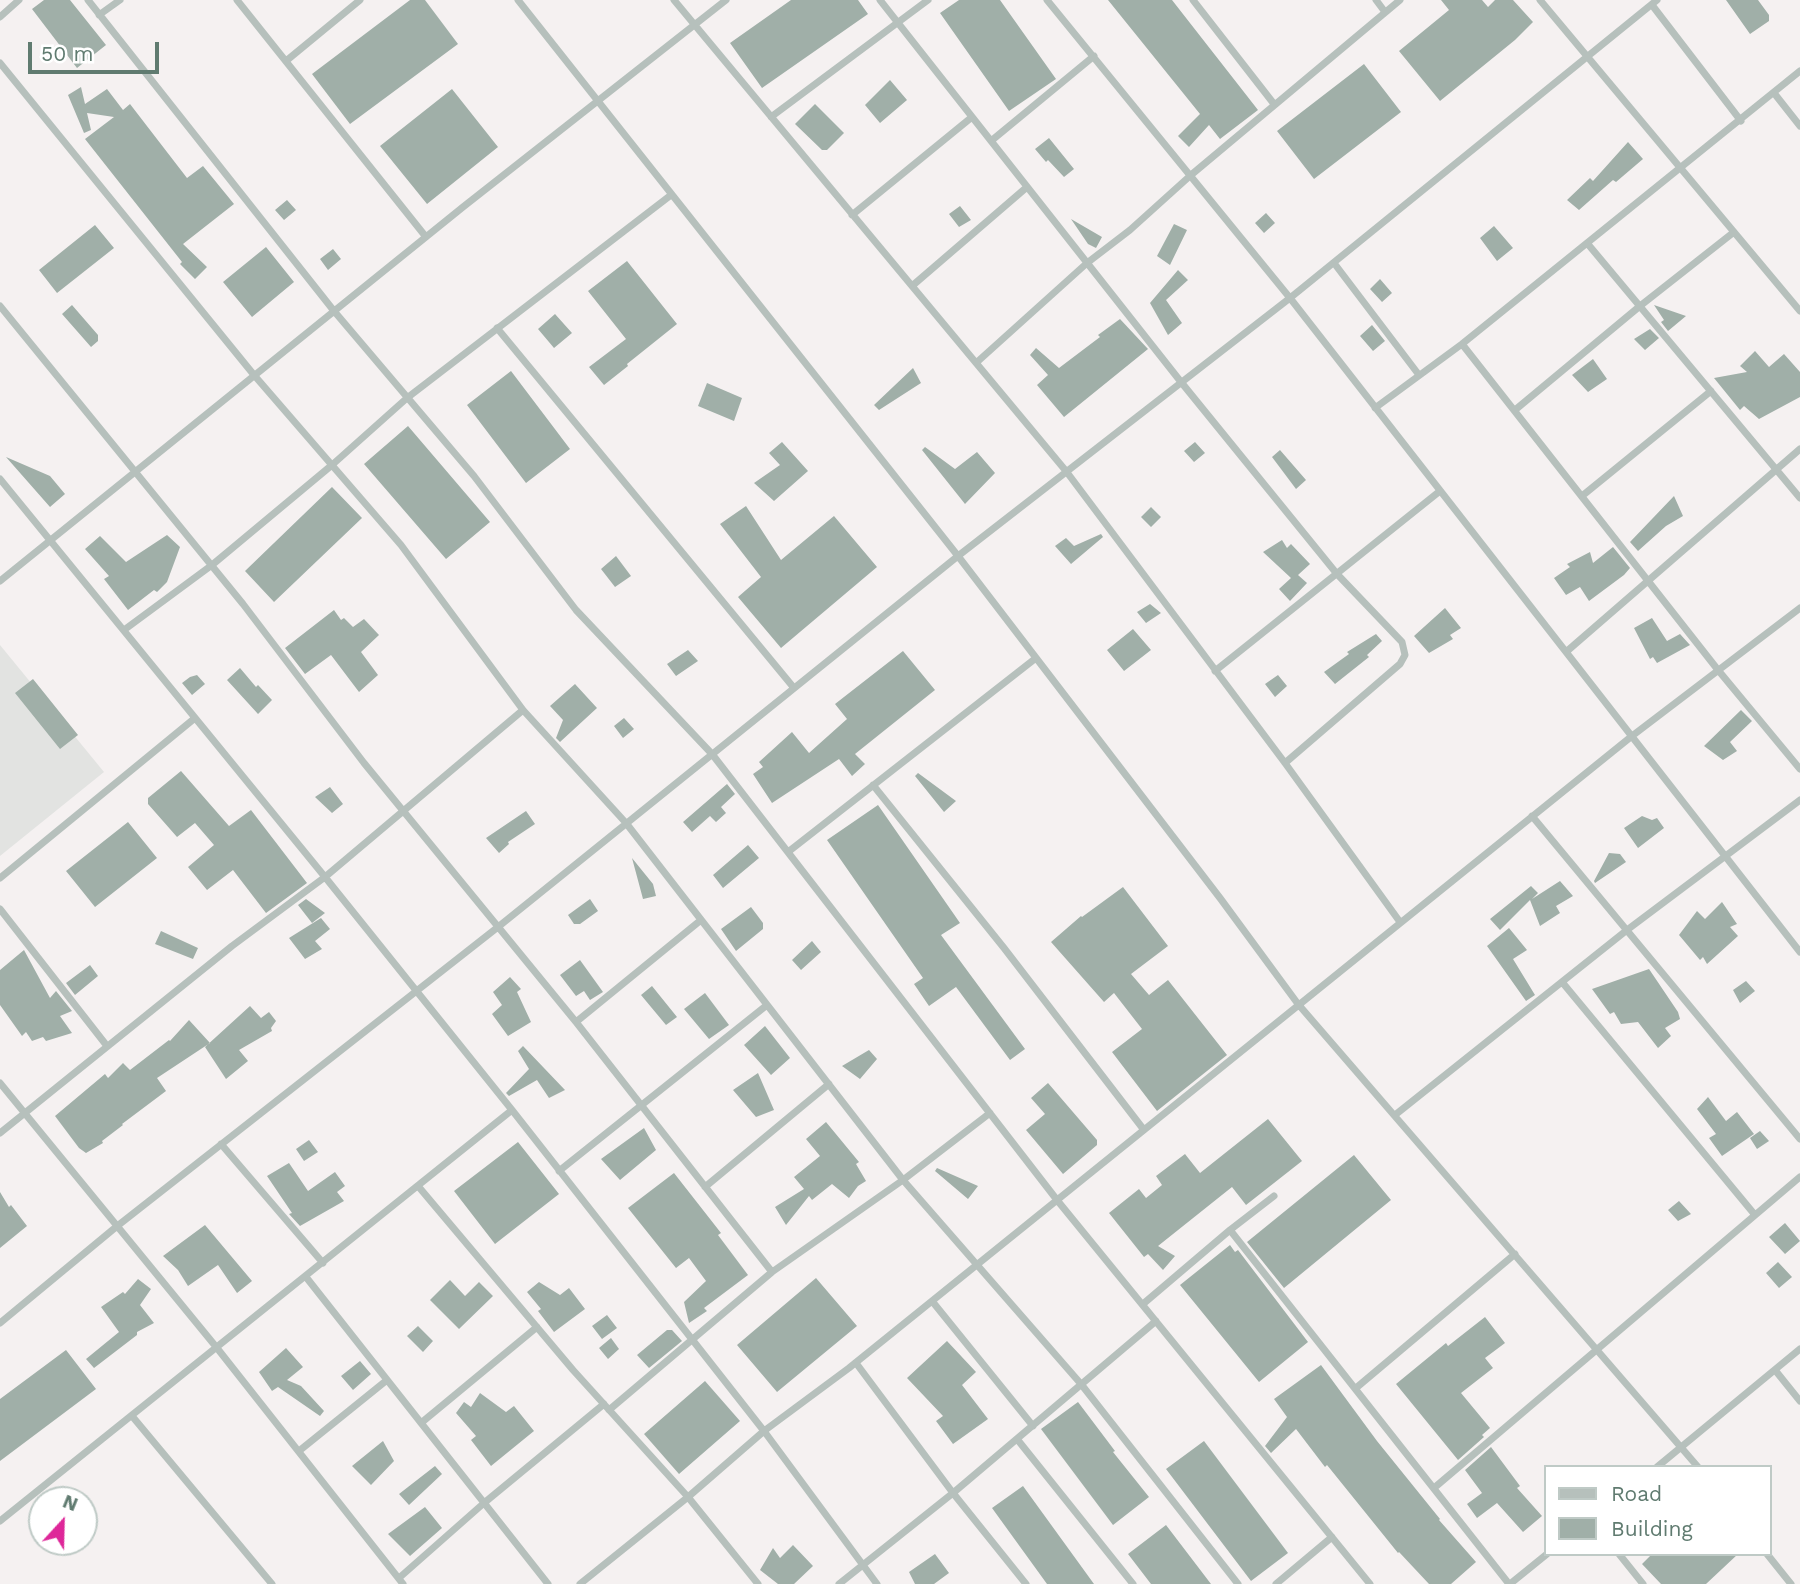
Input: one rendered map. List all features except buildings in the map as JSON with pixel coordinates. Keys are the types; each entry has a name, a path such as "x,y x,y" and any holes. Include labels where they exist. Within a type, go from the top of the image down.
{"street":[{"path":"0,17 19,0"},
{"path":"88,0 334,311 474,475 576,610 712,754 1057,1199 1370,1584"},
{"path":"99,15 120,0"},
{"path":"237,0 426,237"},
{"path":"286,61 360,0"},
{"path":"518,0 958,556 1298,1004 1696,1465"},
{"path":"674,0 1066,471 1285,762 1400,922"},
{"path":"0,581 426,237 726,0"},
{"path":"880,0 1181,382 1337,574 1402,642 1405,655 1400,664 1285,762"},
{"path":"771,117 928,0"},
{"path":"1047,0 1290,298 1798,946"},
{"path":"1193,0 1274,104"},
{"path":"1376,0 1385,12"},
{"path":"976,363 1087,263 1130,230 1274,104 1400,0"},
{"path":"1541,0 1800,311"},
{"path":"0,1323 116,1227 498,927 958,556 1334,263 1654,2 1741,121"},
{"path":"990,141 1094,57"},
{"path":"0,63 254,375 401,545 523,710 626,824 903,1180 1081,1384 1238,1584"},
{"path":"1376,408 1462,344 1800,71"},
{"path":"1774,93 1800,126"},
{"path":"852,215 972,117"},
{"path":"912,286 1027,187"},
{"path":"124,630 212,565 332,465 407,397 671,195"},
{"path":"1515,410 1734,232"},
{"path":"1587,243 1800,498"},
{"path":"1334,263 1419,375"},
{"path":"0,306 212,565 403,811 576,1023 772,1272"},
{"path":"497,328 794,688"},
{"path":"1462,344 1718,670 1800,769"},
{"path":"1582,496 1711,391"},
{"path":"1566,652 1800,449"},
{"path":"0,479 512,1110 764,1431 877,1584"},
{"path":"1215,671 1440,491"},
{"path":"580,1584 688,1497 764,1431 856,1363 1632,736 1800,608"},
{"path":"788,852 1036,658"},
{"path":"0,1133 232,946 325,877 523,710"},
{"path":"0,878 195,718"},
{"path":"873,785 1004,948 1144,1130"},
{"path":"1395,1115 1626,930 1800,800"},
{"path":"1532,816 1800,1139"},
{"path":"0,909 107,1046"},
{"path":"576,1023 701,920"},
{"path":"1562,982 1755,1215"},
{"path":"559,1171 767,1005"},
{"path":"0,1083 217,1348 401,1581 484,1503 693,1340 772,1272 903,1180 990,1113"},
{"path":"705,1187 829,1084"},
{"path":"0,1521 512,1110"},
{"path":"221,1144 323,1263"},
{"path":"1434,1488 1800,1177"},
{"path":"418,1186 537,1327 688,1497 758,1584"},
{"path":"1143,1304 1273,1196"},
{"path":"1230,1230 1510,1584 1545,1556"},
{"path":"1356,1388 1515,1254"},
{"path":"306,1277 548,1584"},
{"path":"932,1301 1033,1426"},
{"path":"839,1584 953,1493 1156,1321"},
{"path":"421,1423 537,1327"},
{"path":"1659,1465 1800,1349"},
{"path":"856,1363 953,1493 1026,1584"},
{"path":"1775,1370 1800,1401"},
{"path":"299,1451 387,1380"},
{"path":"132,1416 272,1584"},
{"path":"1017,1439 1133,1584"},
{"path":"1276,1584 1332,1537"},
{"path":"1621,1556 1643,1584"},
{"path":"1769,1556 1791,1584"}],"shaded area":[{"path":"0,645 104,772 0,856"}]}
